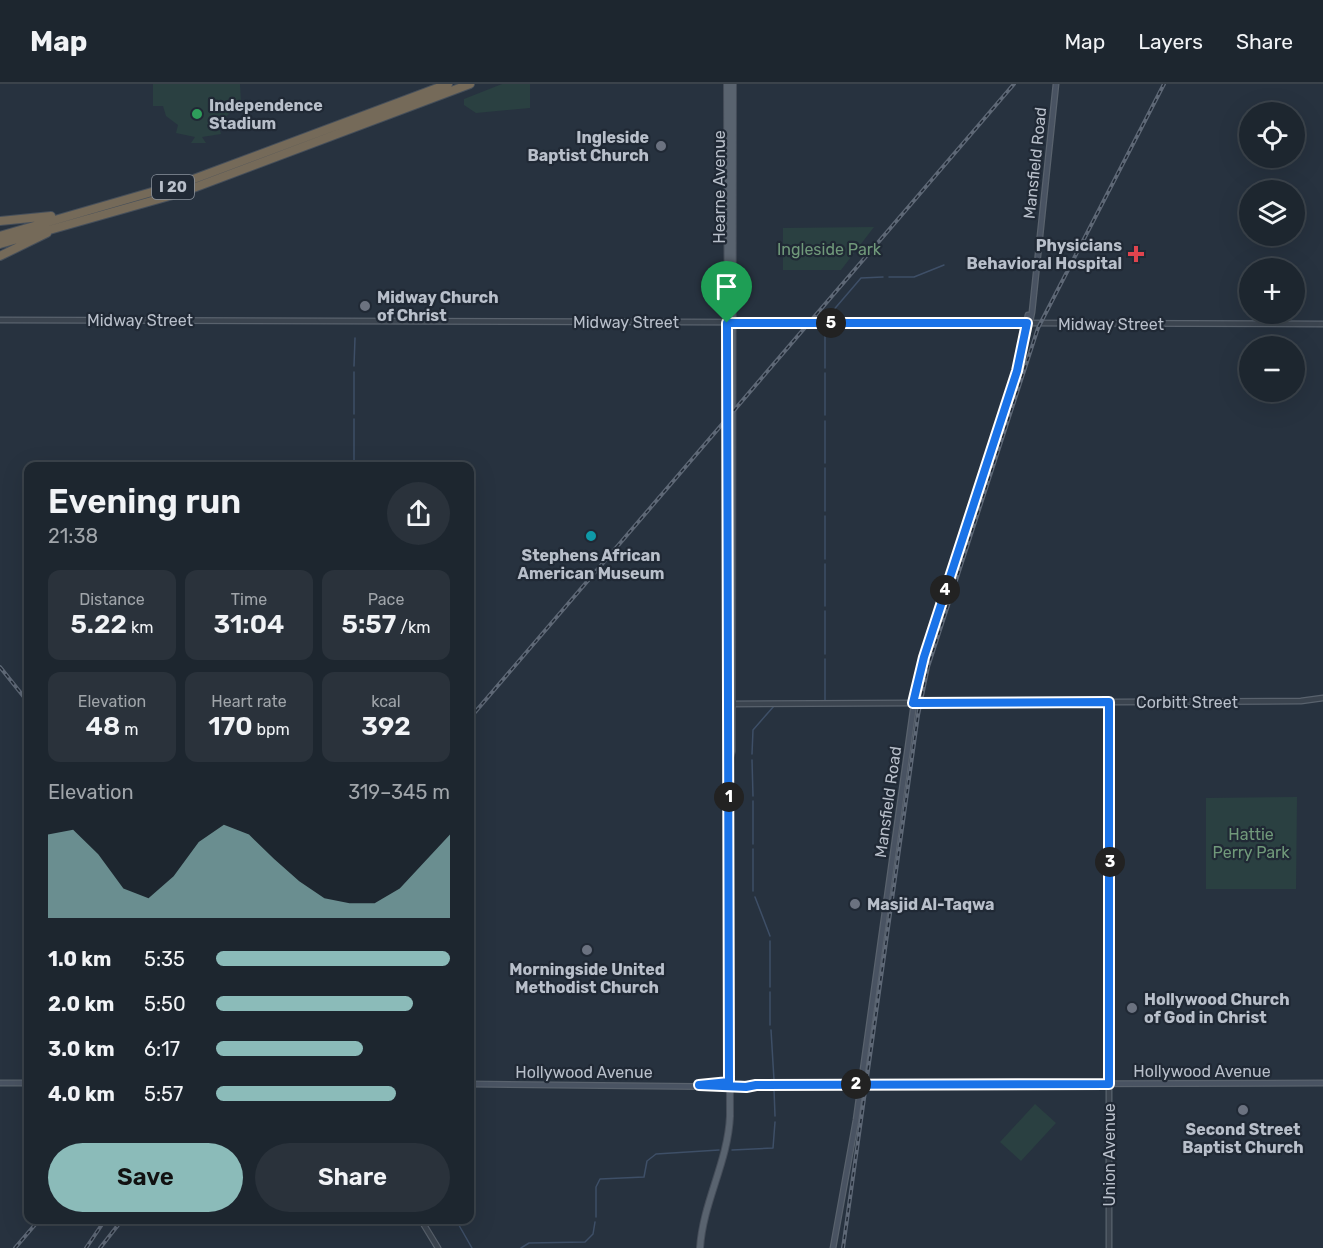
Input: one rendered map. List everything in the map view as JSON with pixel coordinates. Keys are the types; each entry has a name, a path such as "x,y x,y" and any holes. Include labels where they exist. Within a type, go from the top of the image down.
{"highway":[{"name":"I 20","path":"0,236 183,183 448,84"},
{"name":"I 20","path":"0,244 180,193 470,84"},
{"path":"0,221 64,216"},
{"path":"0,256 70,223"}],"main road":[{"name":"Hearne Avenue","path":"700,1248 703,1219 725,1153 729,1128 729,758 732,751 727,84"},
{"name":"Hearne Avenue","path":"730,323 733,84"},
{"name":"Mansfield Road","path":"833,1248 861,1084 913,703 926,648 1017,371 1028,323 1034,281 1056,84"},
{"path":"0,1083 24,1083"},
{"name":"Hollywood Avenue","path":"474,1084 1323,1083"}],"street":[{"name":"Midway Street","path":"0,320 1323,324"},
{"name":"Corbitt Street","path":"730,704 1301,701 1323,698"},
{"name":"Union Avenue","path":"1109,702 1109,1248"},
{"path":"423,1224 438,1248"}],"green space":[{"name":"Independence Stadium","path":"153,84 240,84 241,103 233,103 231,112 218,124 221,134 202,137 206,143 191,143 195,137 176,133 178,125 166,116 163,106 153,106"},
{"path":"502,84 530,84 530,108 476,113 464,105 464,99"},
{"name":"Ingleside Park","path":"874,227 841,270 783,270 783,228"},
{"name":"Hattie Perry Park","path":"1297,797 1296,889 1206,889 1206,798"},
{"path":"1035,1104 1056,1123 1021,1161 1000,1142"}],"waterway":[{"path":"889,277 914,277 944,265"},
{"path":"825,320 861,278 883,277"},
{"path":"825,325 825,368"},
{"path":"354,366 355,338"},
{"path":"354,372 354,414"},
{"path":"825,373 825,415"},
{"path":"354,419 354,462"},
{"path":"825,421 825,463"},
{"path":"825,468 825,511"},
{"path":"825,516 825,559"},
{"path":"825,564 825,606"},
{"path":"825,611 825,654"},
{"path":"825,659 825,700"},
{"path":"752,754 753,730 774,706"},
{"path":"752,760 753,796"},
{"path":"753,801 753,844"},
{"path":"753,849 753,891"},
{"path":"755,897 770,936"},
{"path":"770,941 770,987"},
{"path":"770,992 770,1025"},
{"path":"771,1030 774,1080"},
{"path":"774,1089 775,1116"},
{"path":"732,1150 773,1148 775,1122"},
{"path":"596,1217 596,1187 600,1179 644,1177 647,1161 656,1154 719,1150"},
{"path":"521,1248 529,1243 585,1242 593,1234 595,1222"},
{"path":"458,1224 472,1248"}],"railway":[{"path":"474,713 1014,84"},
{"path":"843,1248 918,715 928,667 1038,328 1164,84"},
{"path":"0,667 24,697"},
{"path":"15,1248 36,1224"},
{"path":"86,1248 102,1224"},
{"path":"100,1248 119,1224"}],"place":[{"name":"Independence Stadium","path":"197,114"},
{"name":"Ingleside Baptist Church","path":"661,146"},
{"name":"Physicians Behavioral Hospital","path":"1136,254"},
{"name":"Midway Church of Christ","path":"365,306"},
{"name":"Stephens African American Museum","path":"591,536"},
{"name":"Masjid Al-Taqwa","path":"855,904"},
{"name":"Morningside United Methodist Church","path":"587,950"},
{"name":"Hollywood Church of God in Christ","path":"1132,1008"},
{"name":"Second Street Baptist Church","path":"1243,1110"}],"route":[{"path":"727,323 1027,323 1017,371 924,657 913,703 1109,702 1109,1084 756,1085 751,1087 699,1085 729,1082 727,323"}]}
